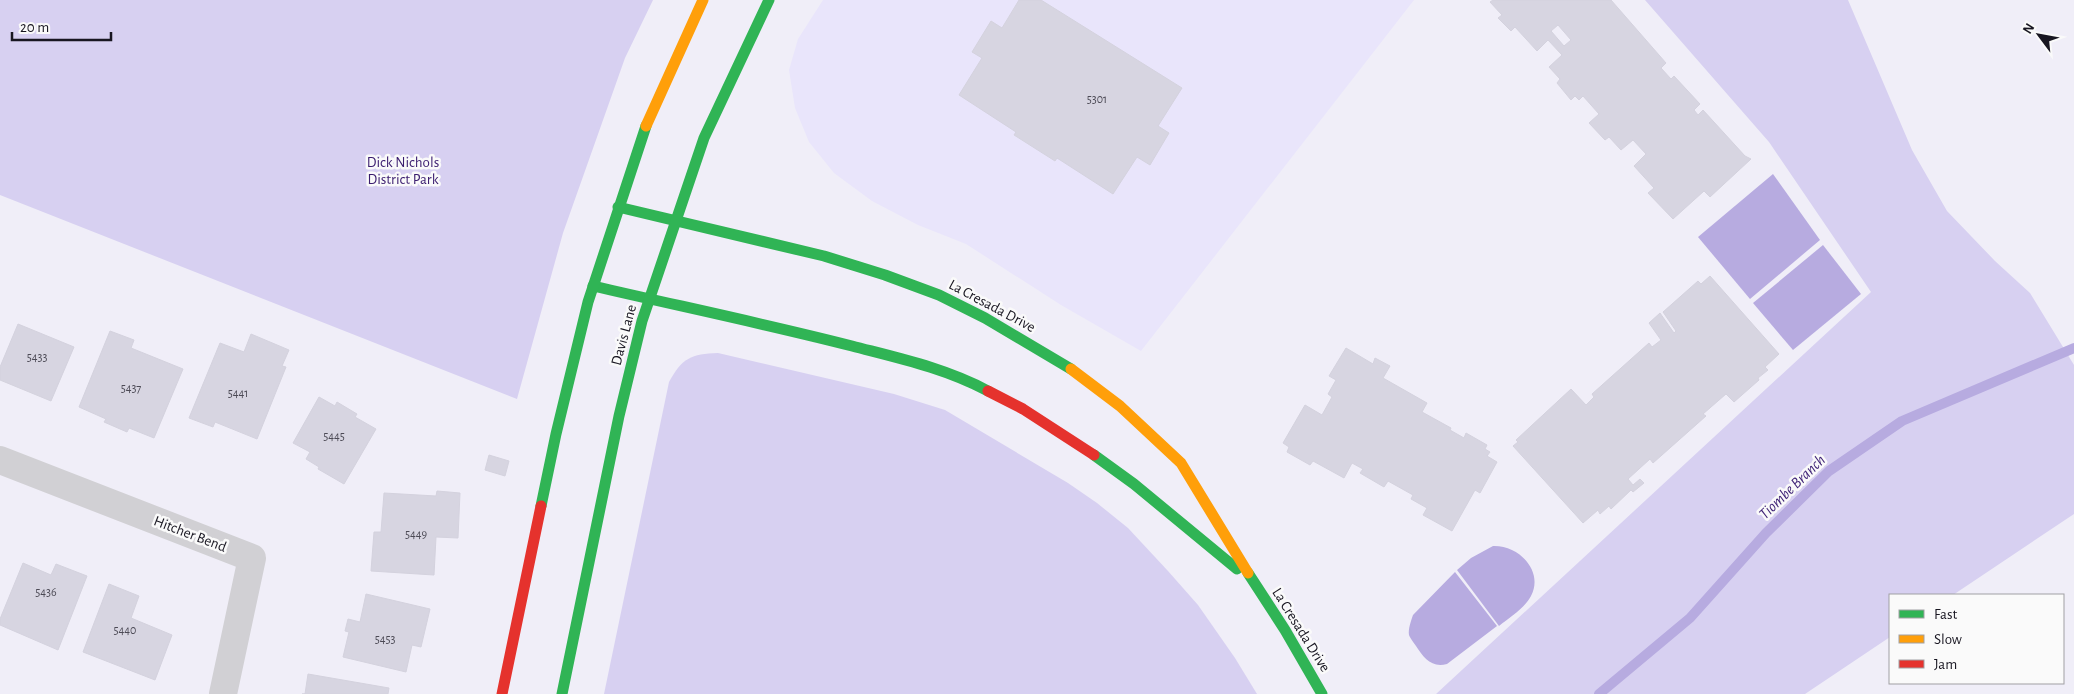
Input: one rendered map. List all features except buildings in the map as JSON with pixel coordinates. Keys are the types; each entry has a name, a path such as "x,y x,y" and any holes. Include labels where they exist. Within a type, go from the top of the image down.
{"street":[{"path":"502,694 556,434 593,286 644,131 702,0"},
{"name":"Davis Lane","path":"562,694 619,416 649,299 704,138 769,0"},
{"name":"La Cresada Drive","path":"618,207 824,256 885,275 939,295 985,318 1067,366 1120,406 1181,463 1285,630 1322,694"},
{"name":"La Cresada Drive","path":"593,286 810,335 942,371 984,389 1030,413 1070,438 1163,508 1254,583"},
{"name":"Hitcher Bend","path":"0,460 252,558 223,694"}],"shaded area":[{"path":"823,0 1414,0 1141,351 1061,305 966,244 918,225 872,201 834,173 809,142 795,108 789,70 798,39"},
{"path":"1773,174 1820,240 1750,299 1698,237"},
{"path":"1823,245 1861,294 1793,350 1753,303"},
{"path":"1493,546 1512,550 1520,555 1532,569 1534,578 1534,587 1528,601 1499,626 1457,570 1471,558"},
{"path":"1455,572 1497,626 1447,664 1437,665 1425,658 1410,636 1409,628 1413,615"}],"green space":[{"name":"Dick Nichols District Park","path":"0,0 653,0 625,58 563,233 517,399 0,195"},
{"path":"1645,0 1848,0 1912,150 1947,211 1995,261 2030,293 2074,365 2074,514 1954,594 1889,594 1889,638 1805,694 1436,694 1871,292 1769,142"},
{"path":"718,353 894,394 945,410 1068,483 1128,528 1168,571 1198,605 1235,658 1257,694 604,694 669,382 678,367 688,359 694,356"}],"waterway":[{"name":"Tiombe Branch","path":"1599,694 1690,618 1766,533 1829,471 1902,421 2074,348"}],"traffic: fast":[{"path":"562,694 619,416 642,321 704,138 769,0"},
{"path":"541,506 556,434 588,302 646,126"},
{"path":"618,207 824,256 885,275 939,295 985,318 1071,369"},
{"path":"593,286 904,359 955,376 988,391"},
{"path":"1094,455 1134,484 1237,569"},
{"path":"1248,573 1285,630 1322,694"}],"traffic: slow":[{"path":"646,126 703,0"},
{"path":"1071,369 1120,406 1181,463 1248,573"}],"traffic: jam":[{"path":"988,391 1023,409 1094,455"},
{"path":"502,694 541,506"}]}
